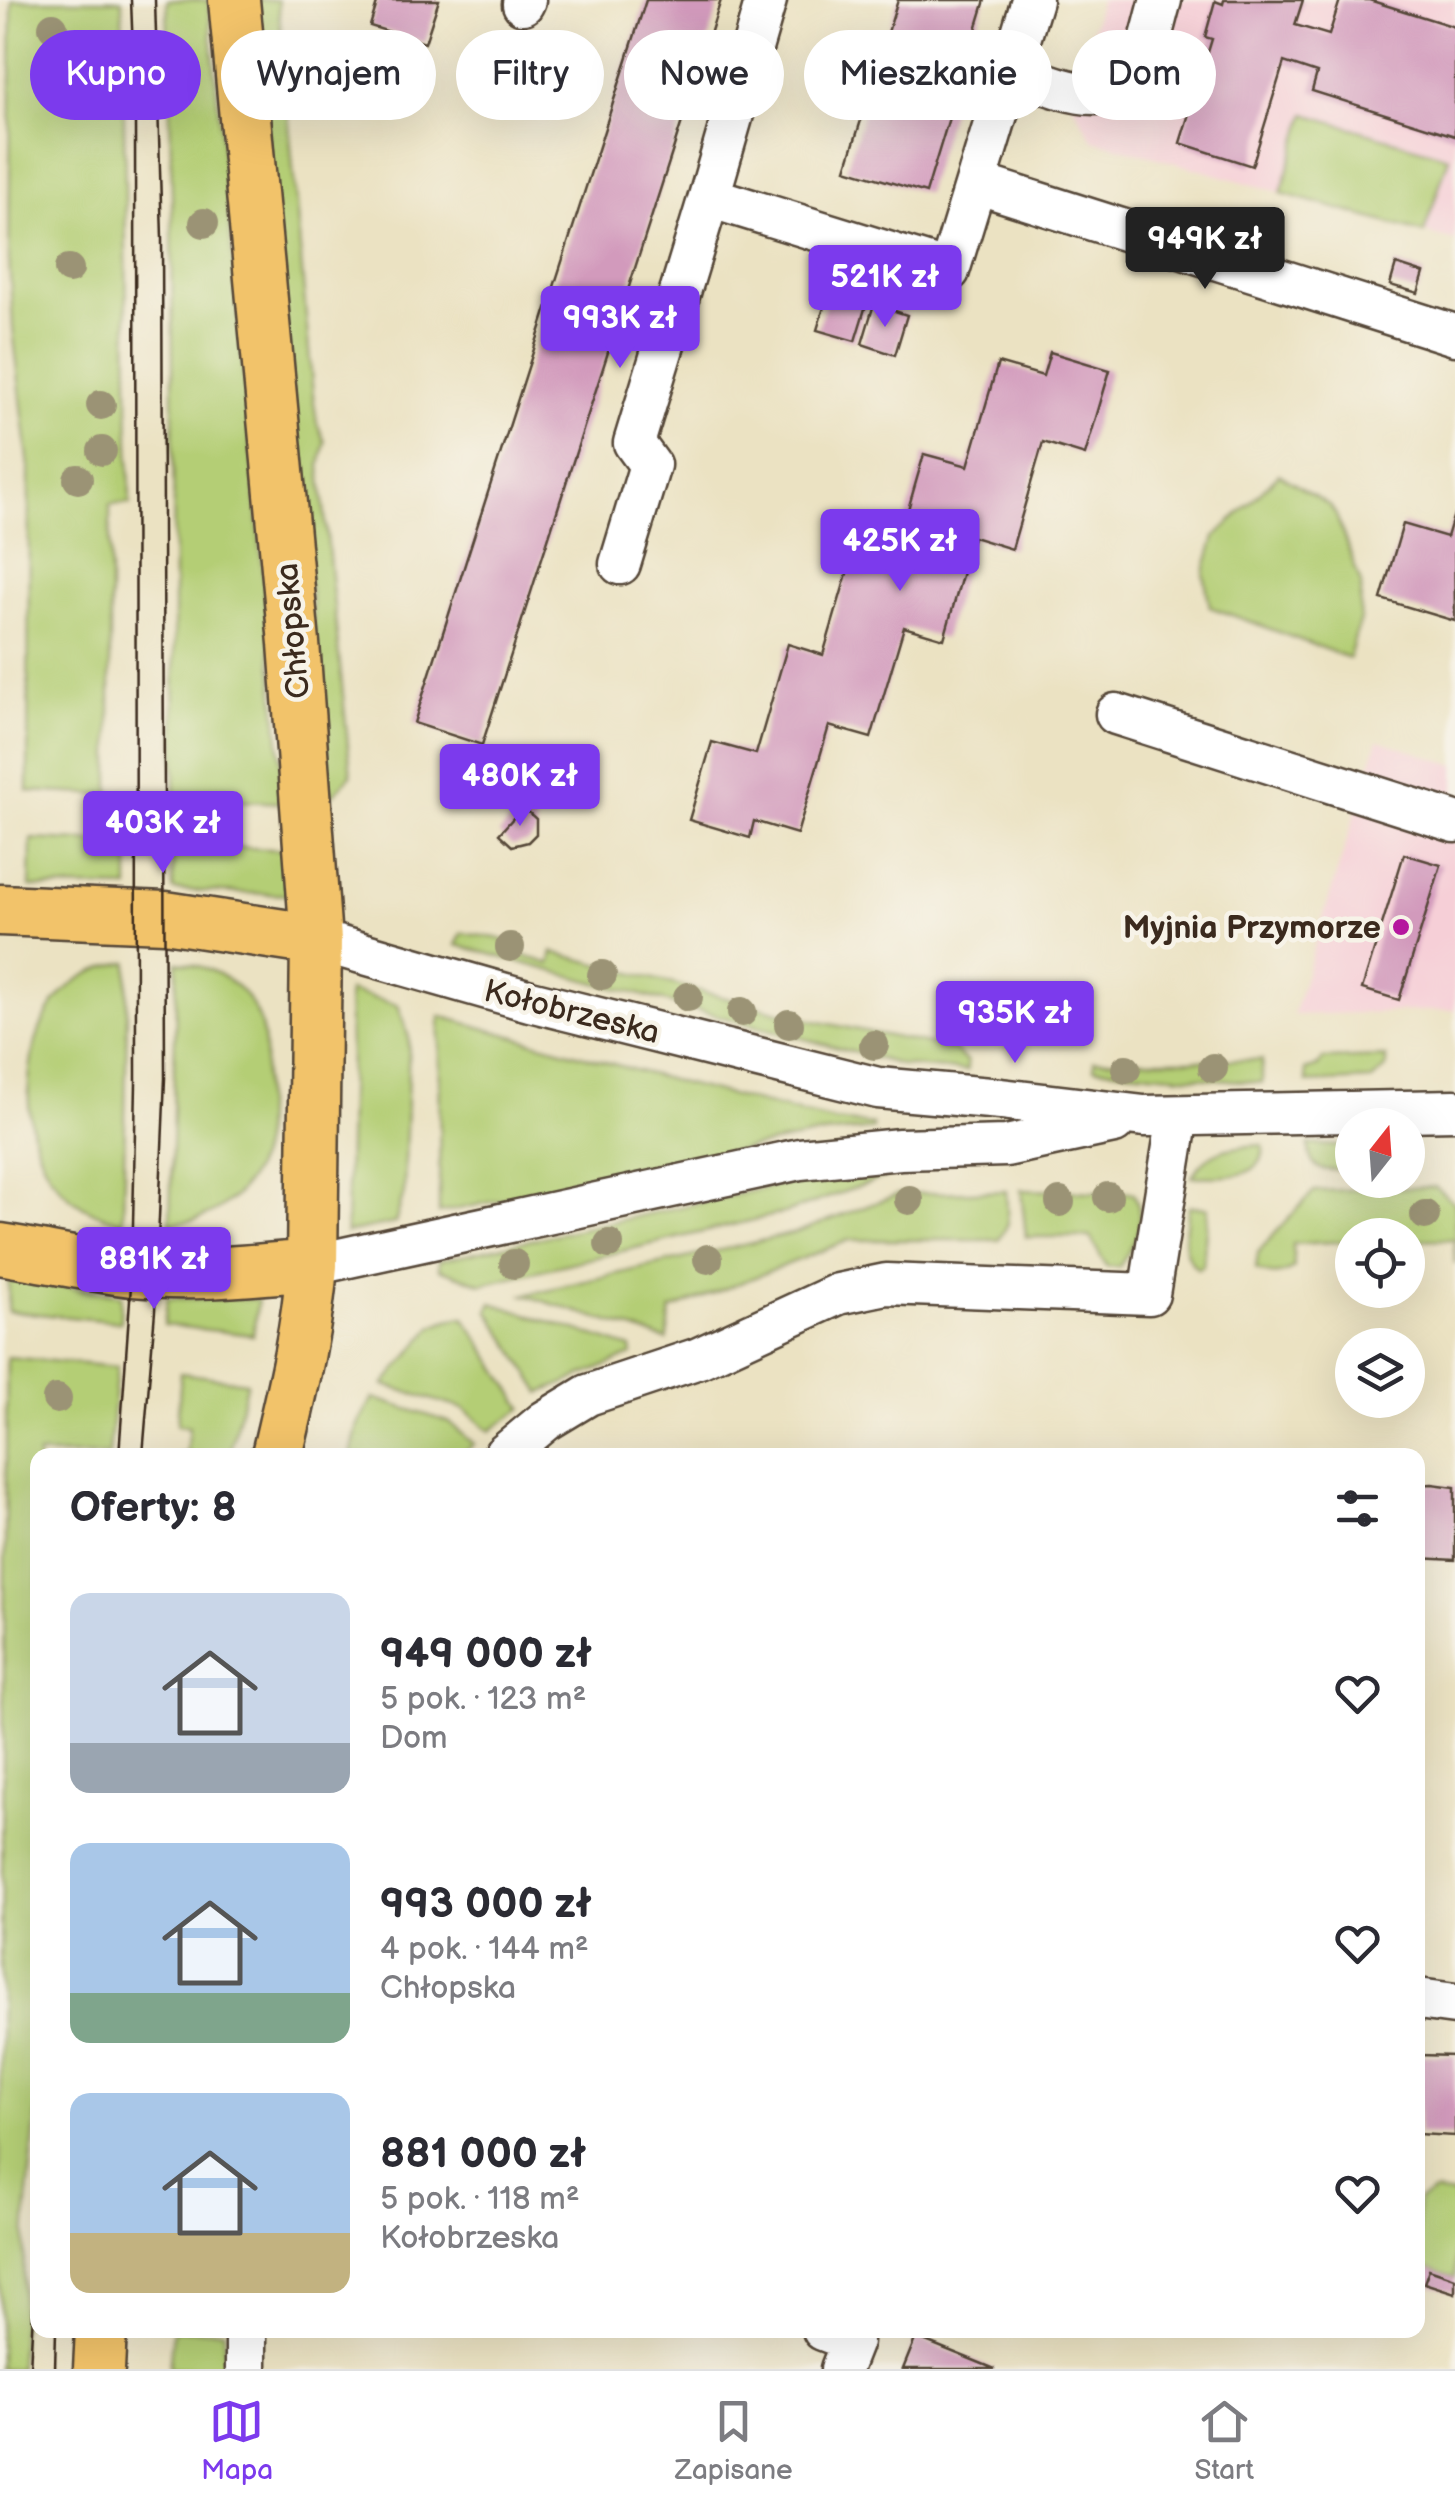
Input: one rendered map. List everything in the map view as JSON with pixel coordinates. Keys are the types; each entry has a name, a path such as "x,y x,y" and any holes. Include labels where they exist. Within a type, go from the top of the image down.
{"main road":[{"name":"Chłopska","path":"234,0 294,642 316,940 312,1265 305,1335 279,1448"},
{"name":"Kołobrzeska","path":"0,910 164,916 316,940"},
{"name":"Kołobrzeska","path":"0,1250 144,1271 239,1272 312,1265"},
{"path":"100,2369 101,2338"}],"street":[{"path":"620,564 650,466 634,443 766,0"},
{"path":"1023,30 1032,0"},
{"path":"1052,85 1099,96 1119,91 1142,64 1161,0"},
{"path":"708,197 949,270 995,120"},
{"path":"976,183 1455,335"},
{"path":"1116,714 1455,822"},
{"name":"Kołobrzeska","path":"316,940 530,1001 878,1088 1161,1116 1455,1110"},
{"name":"Kołobrzeska","path":"312,1265 800,1158 900,1149 1006,1146 1161,1116"},
{"path":"513,1448 545,1422 588,1396 700,1358 838,1294 886,1284 1149,1294 1161,1116"},
{"path":"1425,2000 1455,2004"},
{"path":"246,2338 246,2369"},
{"path":"840,2369 852,2342 843,2338"}],"shaded area":[{"path":"1100,0 1455,0 1455,241 1093,140 1082,120 1216,120 1216,30 1092,30"},
{"path":"1378,740 1455,765 1455,1010 1293,1015"}],"green space":[{"path":"12,0 122,0 122,30 30,30 30,120 124,120 130,504 110,504 110,795 28,791 29,468 9,259"},
{"path":"167,0 208,0 285,803 175,798 170,120 201,120 201,30 168,30"},
{"path":"254,0 278,0 281,30 257,30"},
{"path":"1306,114 1449,157 1424,233 1281,193"},
{"path":"265,120 289,120 313,395 317,423 325,442 320,466 351,775 330,798"},
{"path":"1279,474 1330,506 1336,515 1361,584 1360,619 1349,658 1210,607 1204,574 1215,537"},
{"path":"31,839 129,843 129,888 30,887"},
{"path":"172,844 290,850 290,895 173,890"},
{"path":"462,933 521,945 519,954 550,964 553,952 805,1019 953,1049 967,1062 967,1071 901,1065 456,945"},
{"path":"128,962 123,1222 87,1208 57,1184 36,1143 29,1093 35,1044 55,1002 88,974"},
{"path":"177,962 221,976 234,984 253,1006 264,1043 264,1116 258,1159 235,1196 212,1213 170,1223"},
{"path":"348,991 398,1005 409,1038 404,1193 395,1223 346,1233 350,1055"},
{"path":"440,1016 678,1082 834,1121 873,1125 873,1129 815,1135 439,1213"},
{"path":"1386,1057 1386,1068 1372,1080 1307,1083 1305,1070 1318,1066 1323,1059"},
{"path":"1094,1060 1262,1060 1262,1083 1094,1068"},
{"path":"1309,1144 1335,1146 1335,1170 1316,1166"},
{"path":"1263,1145 1262,1157 1249,1171 1192,1177 1213,1155 1231,1148"},
{"path":"905,1170 788,1212 482,1284 439,1269 439,1260 784,1184"},
{"path":"1425,1187 1435,1187 1455,1203 1455,1265 1454,1239 1425,1240 1425,1218 1335,1218 1335,1242 1293,1244 1294,1267 1285,1273 1256,1269 1258,1252 1314,1191 1335,1190 1335,1198 1425,1198"},
{"path":"1021,1190 1134,1193 1140,1223 1119,1267 1106,1266 1090,1237 1026,1237"},
{"path":"1006,1191 1008,1224 999,1240 849,1240 671,1310 667,1340 524,1295 795,1233 899,1194"},
{"path":"1189,1206 1208,1208 1203,1266 1198,1269 1185,1248"},
{"path":"9,1278 121,1295 120,1322 8,1311"},
{"path":"167,1298 258,1299 253,1335 164,1325"},
{"path":"492,1303 631,1348 632,1355 541,1393 488,1310"},
{"path":"464,1317 523,1408 490,1431 464,1409 384,1385 433,1326"},
{"path":"7,1357 117,1367 110,1448 30,1448 30,2175 19,2369 0,2369"},
{"path":"181,1373 247,1382 231,1448 187,1448 189,1427 177,1425"},
{"path":"373,1398 449,1422 474,1444 469,1448 353,1448 358,1424"},
{"path":"1435,2192 1455,2195 1455,2278 1425,2268 1425,2197"},
{"path":"172,2338 224,2338 224,2369 169,2369"}],"building":[{"path":"378,0 439,0 429,30 383,30 370,26"},
{"path":"646,0 721,0 711,30 636,30"},
{"path":"898,0 985,0 976,30 889,30"},
{"path":"1224,0 1303,0 1295,25 1329,35 1340,0 1369,0 1455,27 1455,136 1312,91 1317,73 1284,62 1252,166 1180,143 1187,120 1216,120 1216,30 1207,30 1215,1 1223,4"},
{"path":"624,69 624,120 683,120 482,745 414,723"},
{"path":"861,120 948,120 926,193 846,169"},
{"path":"1396,264 1424,273 1418,293 1390,285"},
{"path":"829,291 867,302 855,341 817,330"},
{"path":"874,304 907,315 895,355 862,344"},
{"path":"1050,352 1110,370 1085,455 1043,442 1012,549 973,537 944,639 904,627 871,738 829,726 797,834 754,821 750,838 689,820 712,742 756,754 788,644 823,655 853,553 892,565 924,454 968,466 998,363 1043,376"},
{"path":"1454,514 1455,621 1381,599 1403,524 1447,537"},
{"path":"523,807 536,819 536,834 528,842 512,846 499,834"},
{"name":"Myjnia Przymorze","path":"1404,854 1441,865 1399,1000 1362,989"},
{"path":"1425,1484 1455,1487 1455,1560 1425,1558"},
{"path":"1425,2055 1455,2056 1455,2136 1425,2134"},
{"path":"1429,2269 1455,2278 1455,2293 1425,2283"},
{"path":"918,2338 995,2369 903,2369"}],"tram line":[{"path":"119,1448 132,1271 136,1083 135,105 131,0"},
{"path":"144,1448 155,1311 165,1078 162,238 155,0"},
{"path":"30,2369 32,2338"},
{"path":"55,2369 56,2338"}],"place":[{"name":"Myjnia Przymorze","path":"1401,927"}]}
